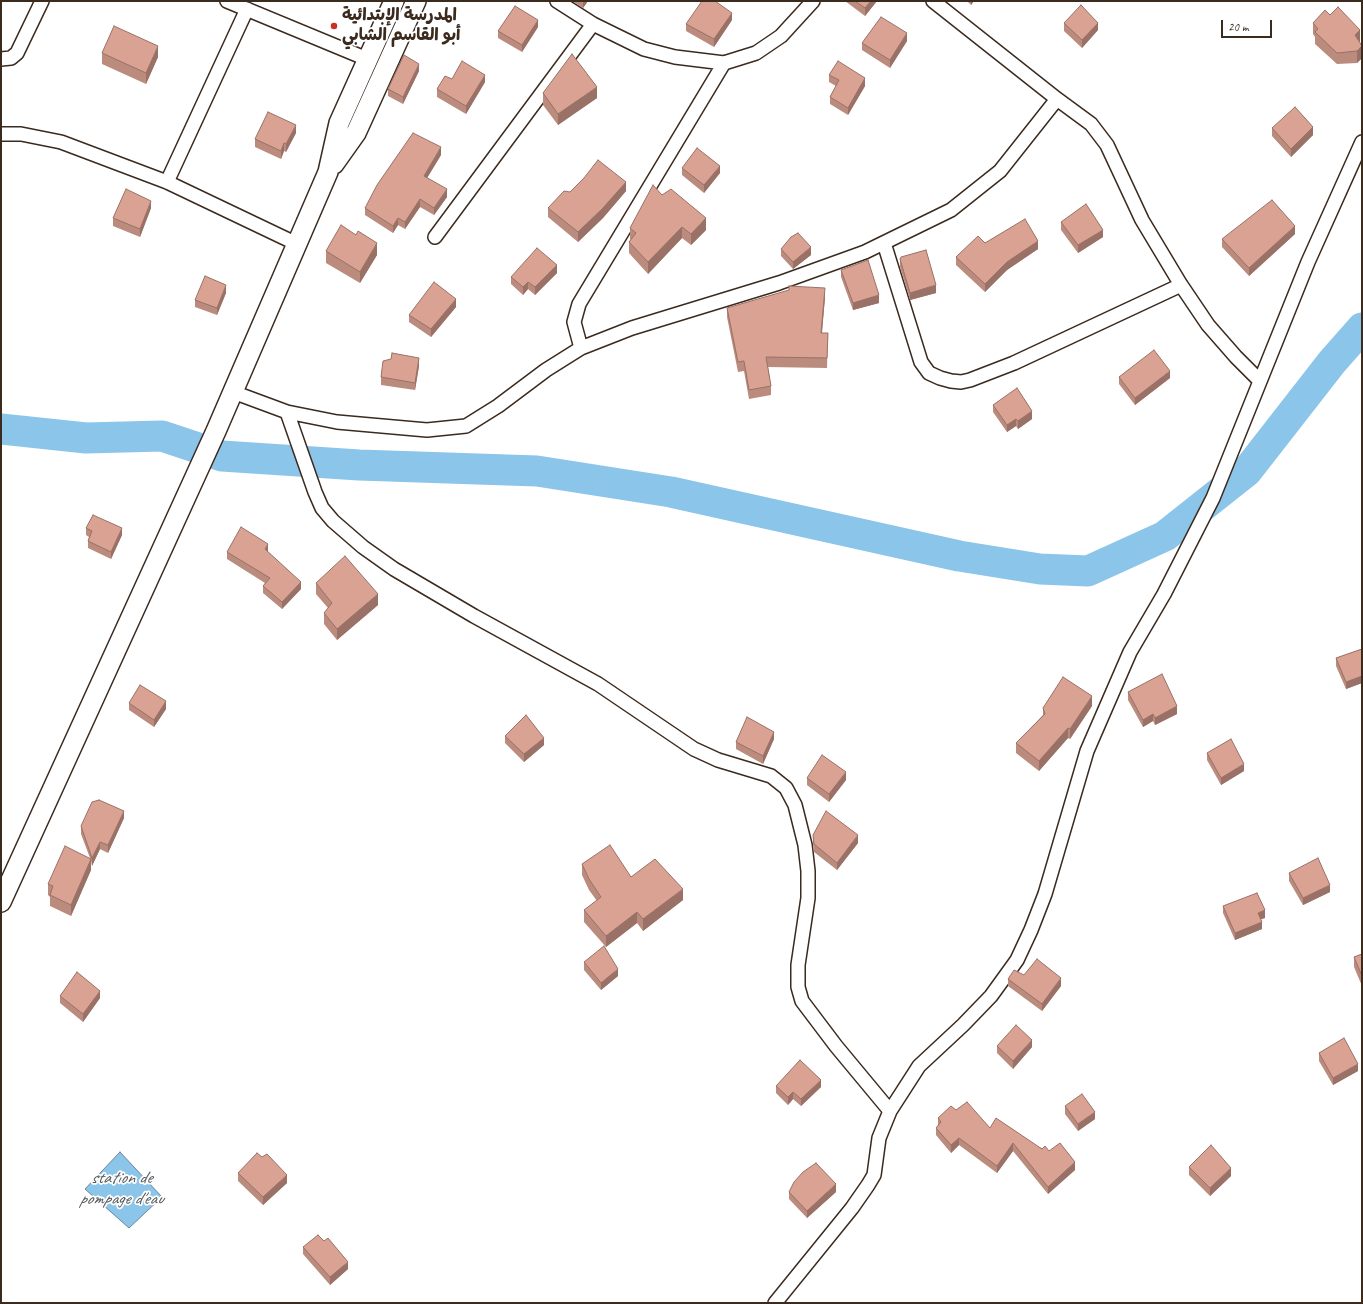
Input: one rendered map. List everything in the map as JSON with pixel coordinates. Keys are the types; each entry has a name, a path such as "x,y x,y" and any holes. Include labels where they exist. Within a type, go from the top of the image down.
{"main road":[{"path":"1,902 216,431 328,172 339,124 394,1"},
{"path":"328,172 356,133 416,1"}],"street":[{"path":"1,59 11,58 17,53 42,1"},
{"path":"227,1 367,59"},
{"path":"557,1 592,24 644,49 675,57 724,63 756,53 782,36 813,1"},
{"path":"933,1 1092,124 1107,146 1142,220 1181,285 1208,325 1236,358 1260,381"},
{"path":"167,182 247,9"},
{"path":"435,237 592,24"},
{"path":"581,348 574,322 579,304 724,63"},
{"path":"233,392 288,412 337,422 427,430 466,426 498,406 546,370 581,348 632,328 779,283 865,252 951,210 1000,171 1058,99"},
{"path":"1,134 20,134 61,142 167,182 297,244"},
{"path":"775,1303 852,1208 868,1185 874,1175 879,1138 890,1110 919,1066 963,1025 991,996 1017,960 1045,894 1087,751 1130,652 1164,594 1213,498 1308,262 1362,142"},
{"path":"884,243 921,362 929,373 951,381 961,382 970,380 1014,363 1181,285"},
{"path":"288,412 314,492 322,508 333,521 363,547 407,577 474,616 598,684 694,749 718,760 772,776 786,788 794,805 805,845 808,871 808,898 798,965 798,986 802,1001 836,1046 890,1110"}],"water":[{"name":"station de pompage d'eau","path":"120,1152 162,1197 129,1228 85,1189"}],"building":[{"path":"702,1 715,1 732,13 714,39 686,24"},
{"path":"855,1 871,1 865,8"},
{"path":"1081,5 1098,23 1082,40 1064,23"},
{"path":"515,6 538,20 522,45 498,31"},
{"path":"1338,7 1360,30 1355,35 1362,46 1357,51 1337,53 1315,32 1318,29 1313,23 1325,10 1330,15"},
{"path":"881,17 907,33 890,60 862,43"},
{"path":"114,26 158,46 146,73 102,53"},
{"path":"572,54 597,87 558,114 543,93"},
{"path":"404,55 419,64 403,97 388,89"},
{"path":"462,61 485,75 466,106 437,89 445,76 452,79"},
{"path":"838,61 865,78 848,108 830,97 839,80 829,75"},
{"path":"1295,107 1313,127 1291,149 1272,128"},
{"path":"268,112 296,125 286,144 284,143 281,151 255,139"},
{"path":"413,133 441,147 424,176 447,189 434,208 420,199 405,222 398,218 393,226 365,208 377,185"},
{"path":"697,148 720,166 704,185 682,168"},
{"path":"598,160 626,182 603,208 578,232 548,208 564,191 570,192 584,178"},
{"path":"653,185 662,195 671,189 706,218 691,234 682,227 648,262 629,242 636,233 630,228"},
{"path":"126,189 151,201 140,229 113,218"},
{"path":"1272,200 1295,226 1249,268 1222,239"},
{"path":"1086,204 1103,230 1078,245 1061,222"},
{"path":"1025,219 1038,241 1007,262 985,284 956,257 978,236 985,243"},
{"path":"341,225 356,235 358,231 377,243 360,272 326,251"},
{"path":"798,233 811,247 793,262 781,249 791,237"},
{"path":"537,248 557,265 535,287 528,282 523,287 511,277"},
{"path":"926,250 936,285 910,293 900,259 901,257"},
{"path":"868,260 879,295 853,303 841,270"},
{"path":"205,276 226,285 217,308 195,300"},
{"path":"434,282 456,299 431,329 409,315"},
{"path":"789,286 825,288 821,333 828,333 827,358 766,357 771,386 749,390 744,361 738,362 727,308 789,290"},
{"path":"1154,350 1170,371 1135,398 1119,377"},
{"path":"392,353 419,358 415,383 381,377 383,361 391,359"},
{"path":"1017,388 1032,411 1018,421 1016,419 1007,425 993,405"},
{"path":"93,515 122,528 111,552 88,541 92,531 86,528"},
{"path":"241,527 268,544 265,549 301,582 282,602 263,586 270,578 227,552"},
{"path":"345,556 378,594 337,629 324,613 332,603 316,583"},
{"path":"1362,649 1362,676 1346,682 1336,658"},
{"path":"1162,674 1177,706 1155,718 1153,714 1143,720 1128,692"},
{"path":"1063,677 1092,696 1070,729 1068,728 1039,761 1016,743 1045,714 1043,708"},
{"path":"140,685 166,701 154,720 129,703"},
{"path":"526,715 544,738 524,754 505,736"},
{"path":"747,717 774,732 763,756 736,742"},
{"path":"1231,739 1244,764 1221,778 1207,753"},
{"path":"822,755 846,772 829,794 807,778"},
{"path":"99,800 124,811 108,845 100,842 92,858 81,826 92,802"},
{"path":"826,811 858,835 837,863 814,844 813,835"},
{"path":"610,845 631,877 655,859 683,889 643,919 637,912 606,936 584,910 601,897 589,879 582,864"},
{"path":"65,846 91,859 71,905 50,895 53,886 48,884"},
{"path":"1318,858 1330,885 1303,898 1289,873"},
{"path":"1257,893 1265,910 1258,913 1262,922 1235,933 1223,906"},
{"path":"604,946 618,969 601,983 584,962"},
{"path":"1362,954 1362,976 1354,957"},
{"path":"1037,959 1061,978 1042,1004 1008,979 1014,970 1024,975"},
{"path":"77,972 100,991 83,1014 60,996"},
{"path":"1016,1025 1032,1040 1013,1061 997,1046"},
{"path":"1344,1038 1358,1064 1333,1078 1319,1053"},
{"path":"800,1060 821,1080 801,1099 793,1092 788,1097 776,1086"},
{"path":"1082,1094 1095,1112 1078,1124 1065,1106"},
{"path":"967,1102 990,1128 996,1118 1042,1149 1045,1146 1049,1151 1060,1143 1075,1162 1048,1187 1013,1143 997,1166 959,1138 951,1145 936,1128 941,1122 938,1118 951,1106 956,1110"},
{"path":"1211,1145 1231,1168 1210,1188 1189,1167"},
{"path":"257,1153 262,1157 267,1154 287,1175 263,1197 238,1173"},
{"path":"816,1163 836,1184 807,1211 789,1192 794,1182 803,1172"},
{"path":"318,1235 324,1241 328,1238 348,1262 330,1277 303,1247"}],"waterway":[{"path":"1,429 86,438 162,436 222,456 359,465 537,471 671,492 959,556 1040,569 1088,571 1165,536 1247,471 1332,362 1362,328"}],"place":[{"name":"المدرسة الإبتدائية أبو القاسم الشابي","path":"334,26"}]}
